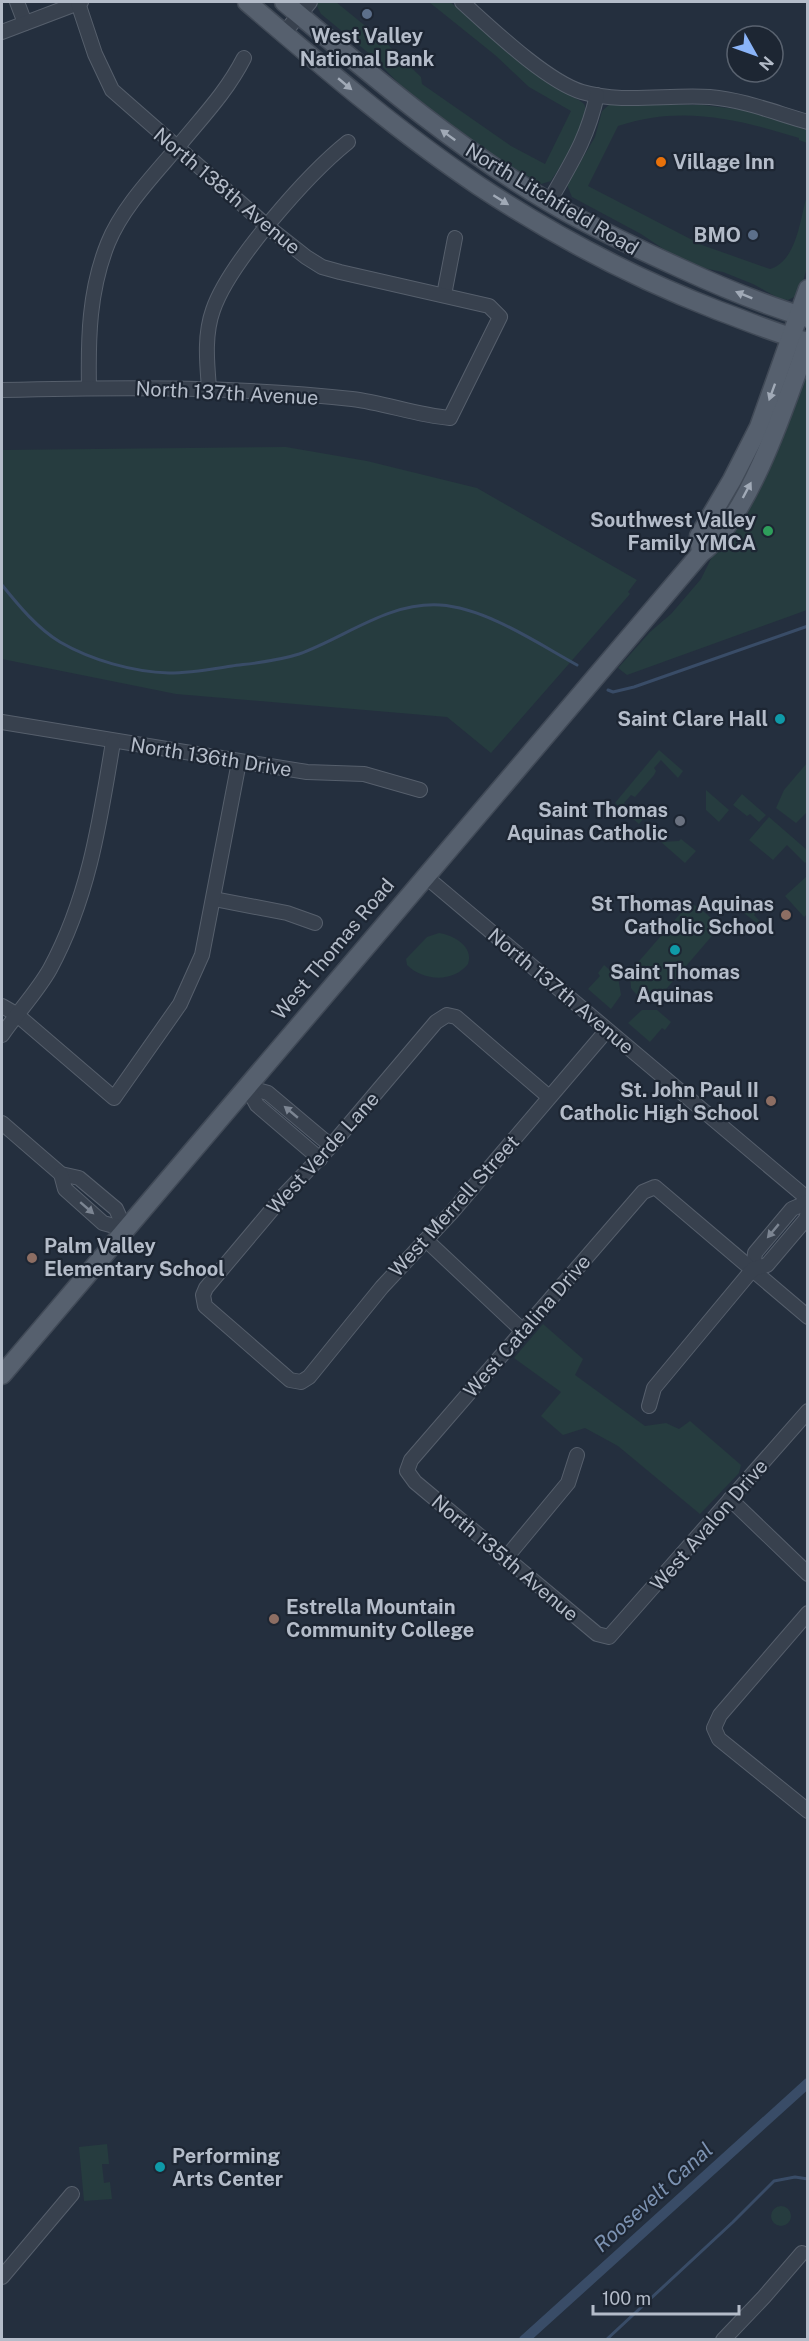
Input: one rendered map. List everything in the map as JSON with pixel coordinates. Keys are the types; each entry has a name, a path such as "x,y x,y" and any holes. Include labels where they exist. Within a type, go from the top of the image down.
{"main road":[{"name":"North Litchfield Road","path":"247,2 405,133 504,202 609,261 684,297 802,340"},
{"name":"North Litchfield Road","path":"293,4 439,128 549,202 693,274 803,316"},
{"name":"West Thomas Road","path":"2,1375 425,876 530,756 700,553 713,544 748,489 788,398 802,340 807,289"}],"street":[{"path":"17,2 25,23"},
{"path":"2,32 79,2"},
{"name":"North 138th Avenue","path":"79,2 95,54 112,90 268,227 322,267 489,306 500,317 450,418"},
{"path":"269,21 293,4"},
{"path":"284,33 293,4"},
{"path":"471,4 554,78 574,89 620,98 709,97 743,102 807,122"},
{"path":"90,388 88,338 91,308 109,242 129,207 231,82 244,58"},
{"path":"549,202 583,143 590,127 597,95"},
{"path":"209,388 206,349 213,311 230,275 325,160 348,142"},
{"path":"444,295 455,238"},
{"name":"North 137th Avenue","path":"2,390 209,388 354,399 427,416 450,418"},
{"name":"North 136th Drive","path":"2,722 307,772 364,774 420,790"},
{"path":"2,1035 48,972 80,904 99,827 113,742"},
{"path":"2,1005 16,1014 114,1098 180,1004 202,955 239,762"},
{"name":"North 137th Avenue","path":"425,876 807,1201"},
{"path":"214,899 287,913 315,923"},
{"name":"West Verde Lane","path":"301,1382 290,1380 209,1310 205,1306 203,1295 206,1288 285,1194 320,1159 436,1022 447,1015 456,1017 549,1097"},
{"name":"West Merrell Street","path":"301,1382 309,1377 382,1287 426,1240 607,1030"},
{"path":"247,1087 268,1093 331,1146"},
{"path":"247,1087 257,1105 320,1159"},
{"path":"2,1123 61,1174 79,1178 116,1209 125,1229"},
{"name":"West Catalina Drive","path":"407,1471 411,1460 643,1192 655,1187 753,1269"},
{"path":"649,1406 654,1388 753,1269 755,1253 792,1209 807,1201"},
{"path":"753,1269 767,1265 806,1219 807,1212"},
{"path":"426,1240 523,1330"},
{"path":"753,1269 807,1317"},
{"name":"West Avalon Drive","path":"609,1637 807,1411"},
{"path":"505,1559 568,1483 577,1455"},
{"name":"North 135th Avenue","path":"407,1471 415,1482 505,1559 597,1634 609,1637"},
{"path":"730,1499 807,1574"},
{"path":"807,1614 720,1715 714,1728 720,1738 807,1811"},
{"path":"2,2277 72,2194"},
{"path":"723,2340 802,2253"}],"green space":[{"path":"318,2 336,2 385,42 421,77 422,84 511,146 545,164 571,111 529,87 495,55 429,2 450,2 543,80 582,102 585,111 580,131 551,181 541,184 482,149 410,95 371,55 321,14 317,6"},
{"path":"610,104 703,105 744,110 807,130 807,143 799,138 732,120 664,116 641,120 618,126 588,186 702,245 770,269 779,265 792,248 807,195 807,267 801,289 796,296 788,300 780,299 753,284 723,272 703,268 677,258 641,234 572,197 567,185 595,137 602,111"},
{"name":"Southwest Valley Family YMCA","path":"807,365 807,610 627,675 618,668 650,632 671,614 701,579"},
{"path":"286,447 367,461 477,488 637,580 628,592 630,594 491,753 447,717 176,694 2,659 2,450"},
{"path":"659,750 683,771 678,778 661,760 654,768 656,771 654,775 635,797 631,795 624,803 633,811 638,806 647,814 639,824 615,803"},
{"path":"807,763 807,812 796,823 776,808 784,790"},
{"path":"706,790 729,810 719,822 706,810"},
{"path":"742,794 766,815 759,822 733,805"},
{"path":"769,817 807,850 805,863 787,845 773,860 749,840"},
{"path":"681,839 696,851 685,863 661,842"},
{"path":"807,876 807,914 804,917 785,896"},
{"path":"690,904 697,906 716,922 717,930 662,994 654,999 641,998 631,988 630,974"},
{"path":"746,904 750,909 752,908 756,913 754,915 776,938 740,910"},
{"path":"439,933 451,936 465,947 469,958 468,964 462,970 438,978 421,974 407,965 406,959 427,937"},
{"path":"604,965 618,977 621,995 611,1009 588,989 600,976 598,973"},
{"path":"642,1010 657,1010 671,1022 665,1030 662,1028 650,1042 628,1023"},
{"path":"543,1324 583,1359 575,1375 645,1426 666,1423 679,1429 690,1421 741,1465 739,1473 700,1514 618,1446 585,1428 563,1435 541,1416 561,1392 514,1358"},
{"path":"107,2144 109,2164 102,2164 104,2183 110,2182 112,2199 84,2201 79,2147"},
{"path":"781,2206 788,2209 791,2216 788,2223 781,2226 774,2223 771,2216 774,2209"}],"waterway":[{"path":"2,585 36,623 60,642 99,659 155,672 185,672 283,658 316,647 385,615 403,609 440,605 475,613 493,620 577,665"},
{"path":"608,690 613,692 634,687 808,626"},
{"name":"Roosevelt Canal","path":"524,2340 808,2083"},
{"path":"606,2340 774,2181 795,2177 808,2179"}],"place":[{"name":"West Valley National Bank","path":"367,14"},
{"name":"Village Inn","path":"661,162"},
{"name":"BMO","path":"753,235"},
{"name":"Southwest Valley Family YMCA","path":"768,531"},
{"name":"Saint Clare Hall","path":"780,719"},
{"name":"Saint Thomas Aquinas Catholic","path":"680,821"},
{"name":"St Thomas Aquinas Catholic School","path":"786,915"},
{"name":"Saint Thomas Aquinas","path":"675,950"},
{"name":"St. John Paul II Catholic High School","path":"771,1101"},
{"name":"Palm Valley Elementary School","path":"32,1258"},
{"name":"Estrella Mountain Community College","path":"274,1619"},
{"name":"Performing Arts Center","path":"160,2167"}]}
